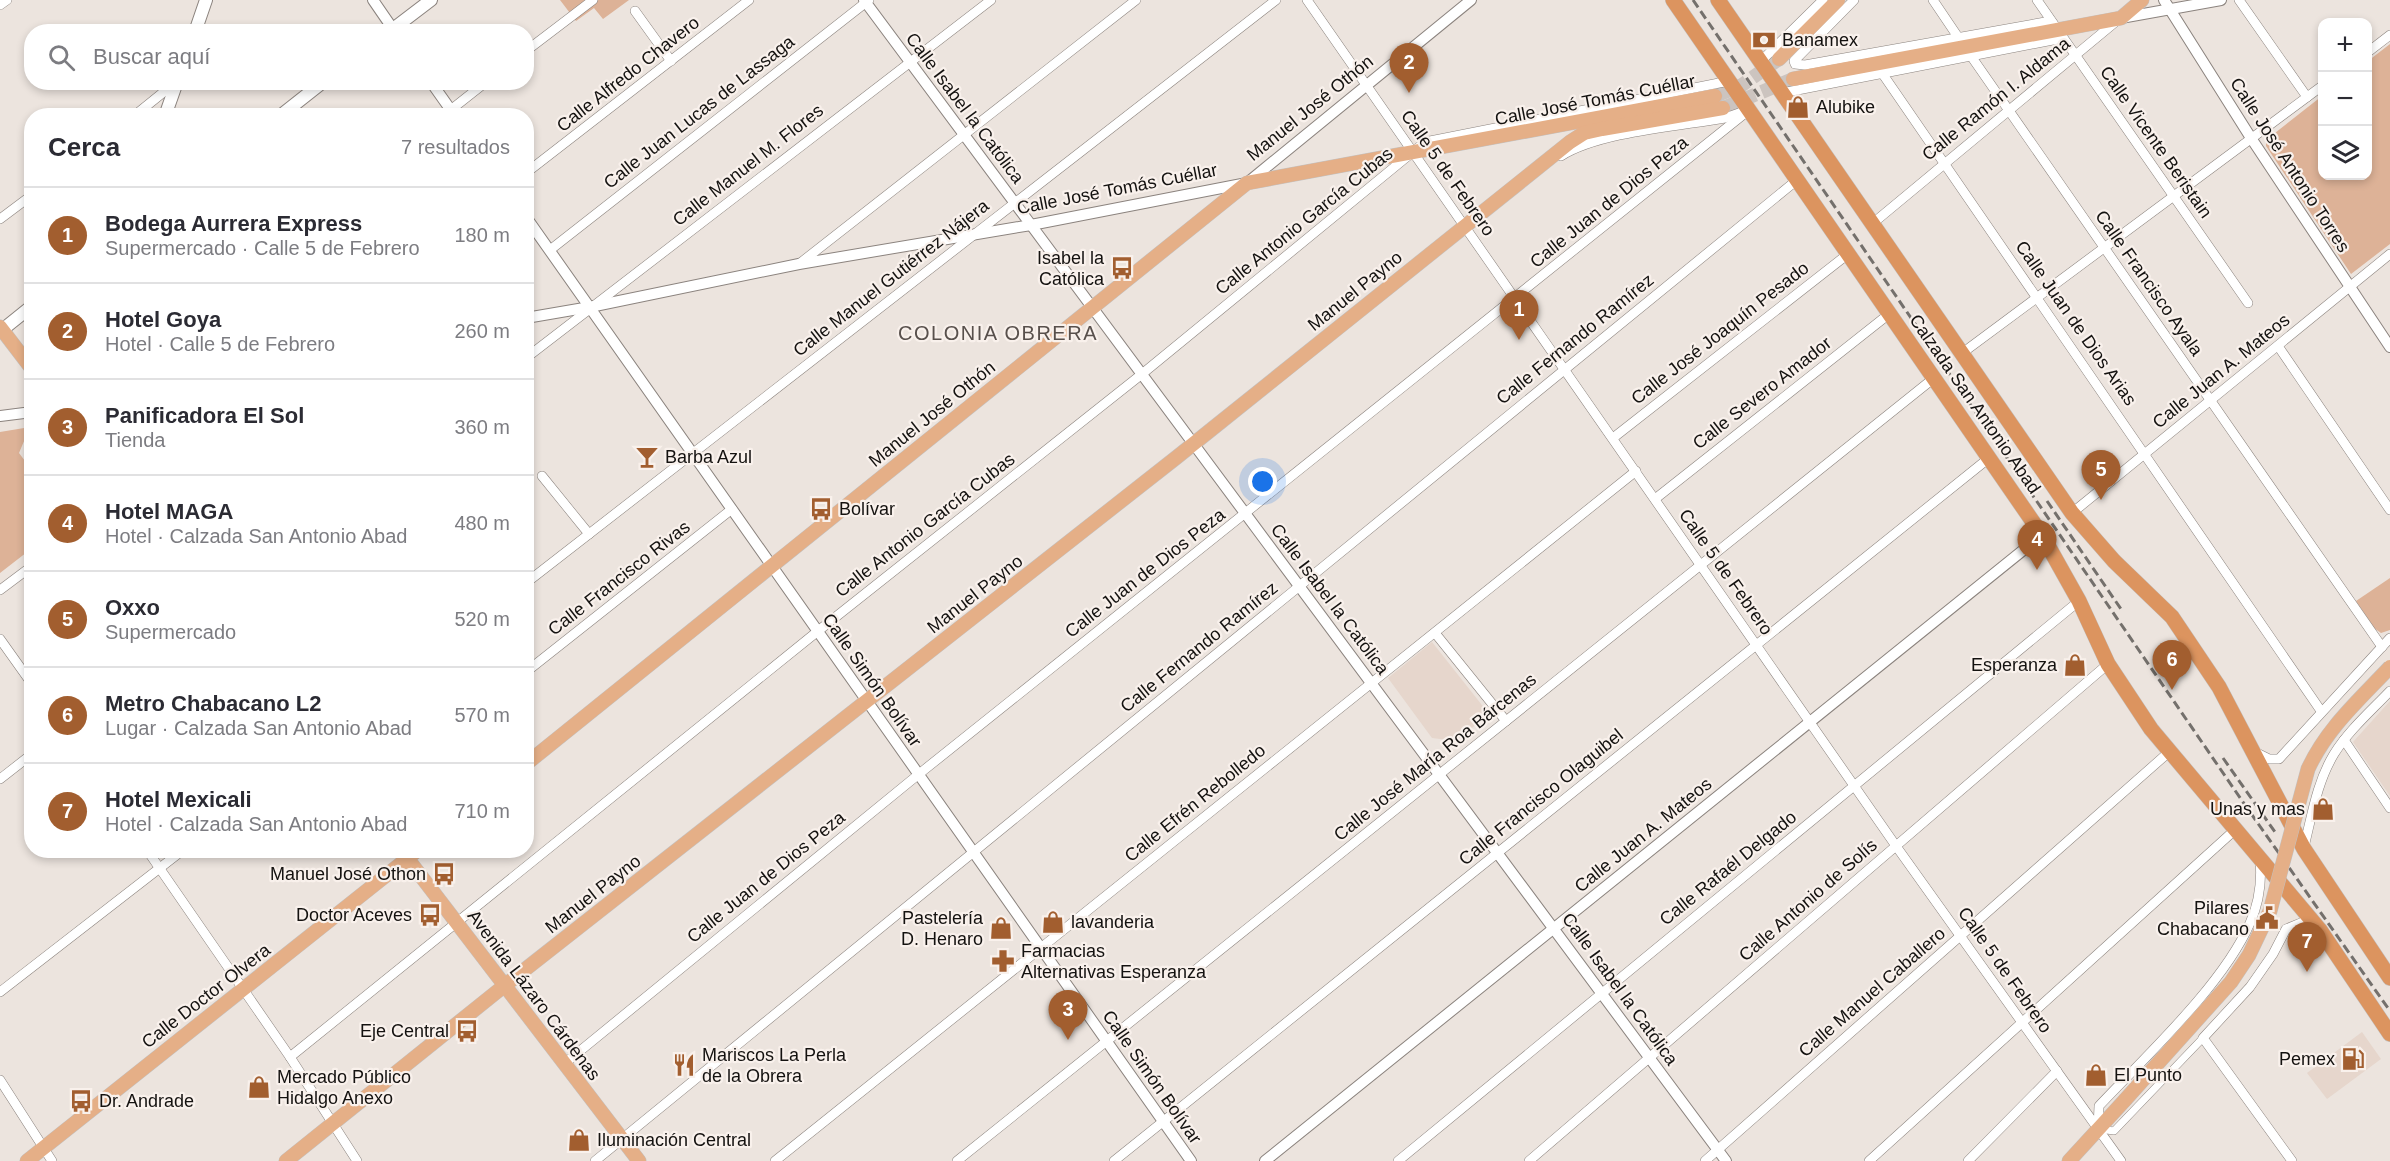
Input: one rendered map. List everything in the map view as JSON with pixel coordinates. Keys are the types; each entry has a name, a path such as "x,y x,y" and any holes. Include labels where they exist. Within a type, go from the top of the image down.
{"highway":[{"name":"Calzada San Antonio Abad","path":"1673,0 2042,535 2079,601 2108,664 2169,752 2260,855 2320,930 2390,1034"},
{"name":"Calzada San Antonio Abad","path":"1718,0 2072,513 2114,561 2172,617 2219,687 2304,849 2389,976"}],"main road":[{"path":"198,24 206,0"},
{"path":"402,24 431,0"},
{"path":"1779,59 1838,0"},
{"name":"Calle Ramón I. Aldama","path":"2121,18 2142,0"},
{"path":"1793,80 2121,18"},
{"path":"168,108 174,90"},
{"path":"290,108 313,90"},
{"name":"Calle José Tomás Cuéllar","path":"1247,183 1414,154 1715,96"},
{"name":"Calle José Tomás Cuéllar","path":"1465,226 1556,151 1584,133 1723,108"},
{"name":"Manuel José Othón","path":"534,758 1247,183"},
{"name":"Manuel Payno","path":"286,1161 1465,226"},
{"path":"24,312 1,329 24,359"},
{"path":"2069,1161 2231,982 2250,955 2270,911 2308,769 2316,751 2350,707 2390,667"},
{"name":"Calle Doctor Olvera","path":"27,1161 243,990 403,858"},
{"name":"Avenida Lázaro Cárdenas","path":"412,858 456,923 639,1161"}],"street":[{"path":"0,5 7,0"},
{"path":"373,0 388,24"},
{"path":"534,45 593,0"},
{"name":"Calle Alfredo Chavero","path":"534,167 749,0"},
{"name":"Calle Manuel M. Flores","path":"534,352 991,0"},
{"path":"799,264 1136,0"},
{"name":"Calle Manuel Gutiérrez Nájera","path":"534,578 1276,0"},
{"name":"Calle 5 de Febrero","path":"1307,0 1896,846 2121,1161"},
{"name":"Manuel José Othón","path":"1247,183 1471,0"},
{"path":"1760,62 1823,0"},
{"path":"1854,0 1794,61 1795,64 1805,65 1958,37 2057,29"},
{"path":"1933,0 1958,37"},
{"name":"Calle Vicente Beristain","path":"2037,0 2248,303"},
{"path":"2121,18 2167,5 2221,0"},
{"path":"2239,0 2307,97"},
{"name":"Calle Isabel la Católica","path":"866,1 1726,1161"},
{"name":"Calle Juan Lucas de Lassaga","path":"550,250 866,1"},
{"name":"Calle José Antonio Torres","path":"2167,5 2390,347"},
{"path":"635,11 671,61"},
{"name":"Calle Ramón I. Aldama","path":"1872,224 2121,18"},
{"path":"1782,93 1971,56 2057,29"},
{"path":"2372,48 2390,35"},
{"name":"Calle Francisco Ayala","path":"1971,56 2382,647"},
{"name":"Calle Juan de Dios Arias","path":"1882,73 2321,711"},
{"name":"Calle Antonio García Cubas","path":"290,1057 818,631 1142,374 1414,154 1425,142 1728,81"},
{"path":"1961,354 2318,89"},
{"path":"144,108 167,90"},
{"path":"436,90 446,108"},
{"path":"457,108 477,90"},
{"path":"1502,196 1528,184 1561,156 1586,143 1725,118 1749,110"},
{"name":"Calle Juan de Dios Peza","path":"564,1064 918,774 1749,110"},
{"name":"Calle Fernando Ramírez","path":"595,1161 1797,180"},
{"name":"Calle José Tomás Cuéllar","path":"534,317 799,264 1031,225 1247,183"},
{"path":"0,219 24,201"},
{"name":"Calle Simón Bolívar","path":"534,228 1191,1161"},
{"name":"Calle José Joaquín Pesado","path":"1613,438 1848,254"},
{"name":"Calle Juan A. Mateos","path":"2072,513 2390,254"},
{"name":"Calle Severo Amador","path":"1655,499 1889,314"},
{"path":"2278,346 2390,510"},
{"name":"Calle José María Roa Bárcenas","path":"957,1161 1934,378"},
{"path":"0,416 24,413"},
{"name":"Calle Francisco Olaguibel","path":"1114,1161 1989,458"},
{"name":"Calle Efrén Rebolledo","path":"775,1161 1636,471"},
{"path":"542,476 589,534"},
{"name":"Calle Francisco Rivas","path":"534,666 732,509"},
{"name":"Calle Juan A. Mateos","path":"1265,1161 2042,535"},
{"path":"0,590 24,572"},
{"name":"Calle Rafaél Delgado","path":"1398,1161 2079,601"},
{"path":"1435,633 1506,721"},
{"path":"2250,749 2269,759 2279,759 2390,638"},
{"path":"0,639 24,673"},
{"name":"Calle Antonio de Solís","path":"1529,1161 2108,664"},
{"path":"2304,849 2317,794 2325,772 2344,740 2390,691"},
{"path":"2344,740 2390,808"},
{"name":"Calle Manuel Caballero","path":"1705,1161 2169,752"},
{"path":"0,779 24,760"},
{"path":"1869,1161 2237,828"},
{"path":"2260,855 2261,887 2251,921 2241,942 2194,1003 2099,1106 2098,1129 2115,1131 2203,1038 2250,987 2273,954 2286,928 2303,922 2320,930"},
{"path":"152,858 290,1057 357,1161"},
{"path":"0,992 172,858"},
{"path":"2203,1038 2292,1161"},
{"path":"1968,1161 2057,1071"},
{"path":"0,1080 52,1161"}],"shaded area":[{"path":"560,0 629,0 603,19 594,8 576,21"},
{"path":"2390,44 2390,244 2351,274 2266,146 2266,140 2318,99 2318,180 2372,180 2372,58"},
{"path":"24,428 24,441 19,453 24,460 24,554 0,573 0,432"},
{"path":"2390,578 2390,630 2381,633 2374,628 2356,601"},
{"path":"1432,642 1489,714 1456,741 1432,738 1388,678"},
{"path":"2390,701 2390,796 2353,742"},
{"path":"2362,1032 2381,1059 2327,1099 2307,1073"}],"tunnel":[{"path":"1715,96 1742,85 1779,59"},
{"path":"1723,108 1793,79"}],"railway":[{"path":"1693,0 2245,805 2390,1011"},
{"path":"2047,501 2123,612"},
{"path":"2223,758 2275,832"}],"place":[{"name":"Banamex","path":"1764,40"},
{"name":"Hotel Goya","path":"1409,93"},
{"name":"Alubike","path":"1798,107"},
{"name":"Isabel la Católica","path":"1122,268"},
{"name":"Bodega Aurrera Express","path":"1519,340"},
{"name":"Barba Azul","path":"647,457"},
{"name":"Oxxo","path":"2101,500"},
{"name":"Bolívar","path":"821,509"},
{"name":"Hotel MAGA","path":"2037,570"},
{"name":"Esperanza","path":"2075,665"},
{"name":"Metro Chabacano L2","path":"2172,690"},
{"name":"Unas y mas","path":"2323,809"},
{"name":"Manuel José Othon","path":"444,874"},
{"name":"Doctor Aceves","path":"430,915"},
{"name":"Pilares Chabacano","path":"2267,918"},
{"name":"lavanderia","path":"1053,922"},
{"name":"Pastelería D. Henaro","path":"1001,928"},
{"name":"Farmacias Alternativas Esperanza","path":"1003,961"},
{"name":"Hotel Mexicali","path":"2307,972"},
{"name":"Eje Central","path":"467,1031"},
{"name":"Panificadora El Sol","path":"1068,1040"},
{"name":"Pemex","path":"2353,1059"},
{"name":"Mariscos La Perla de la Obrera","path":"684,1065"},
{"name":"El Punto","path":"2096,1075"},
{"name":"Mercado Público Hidalgo Anexo","path":"259,1087"},
{"name":"Dr. Andrade","path":"81,1101"},
{"name":"Iluminación Central","path":"579,1140"}],"district":[{"name":"COLONIA OBRERA","path":"998,333"}]}
